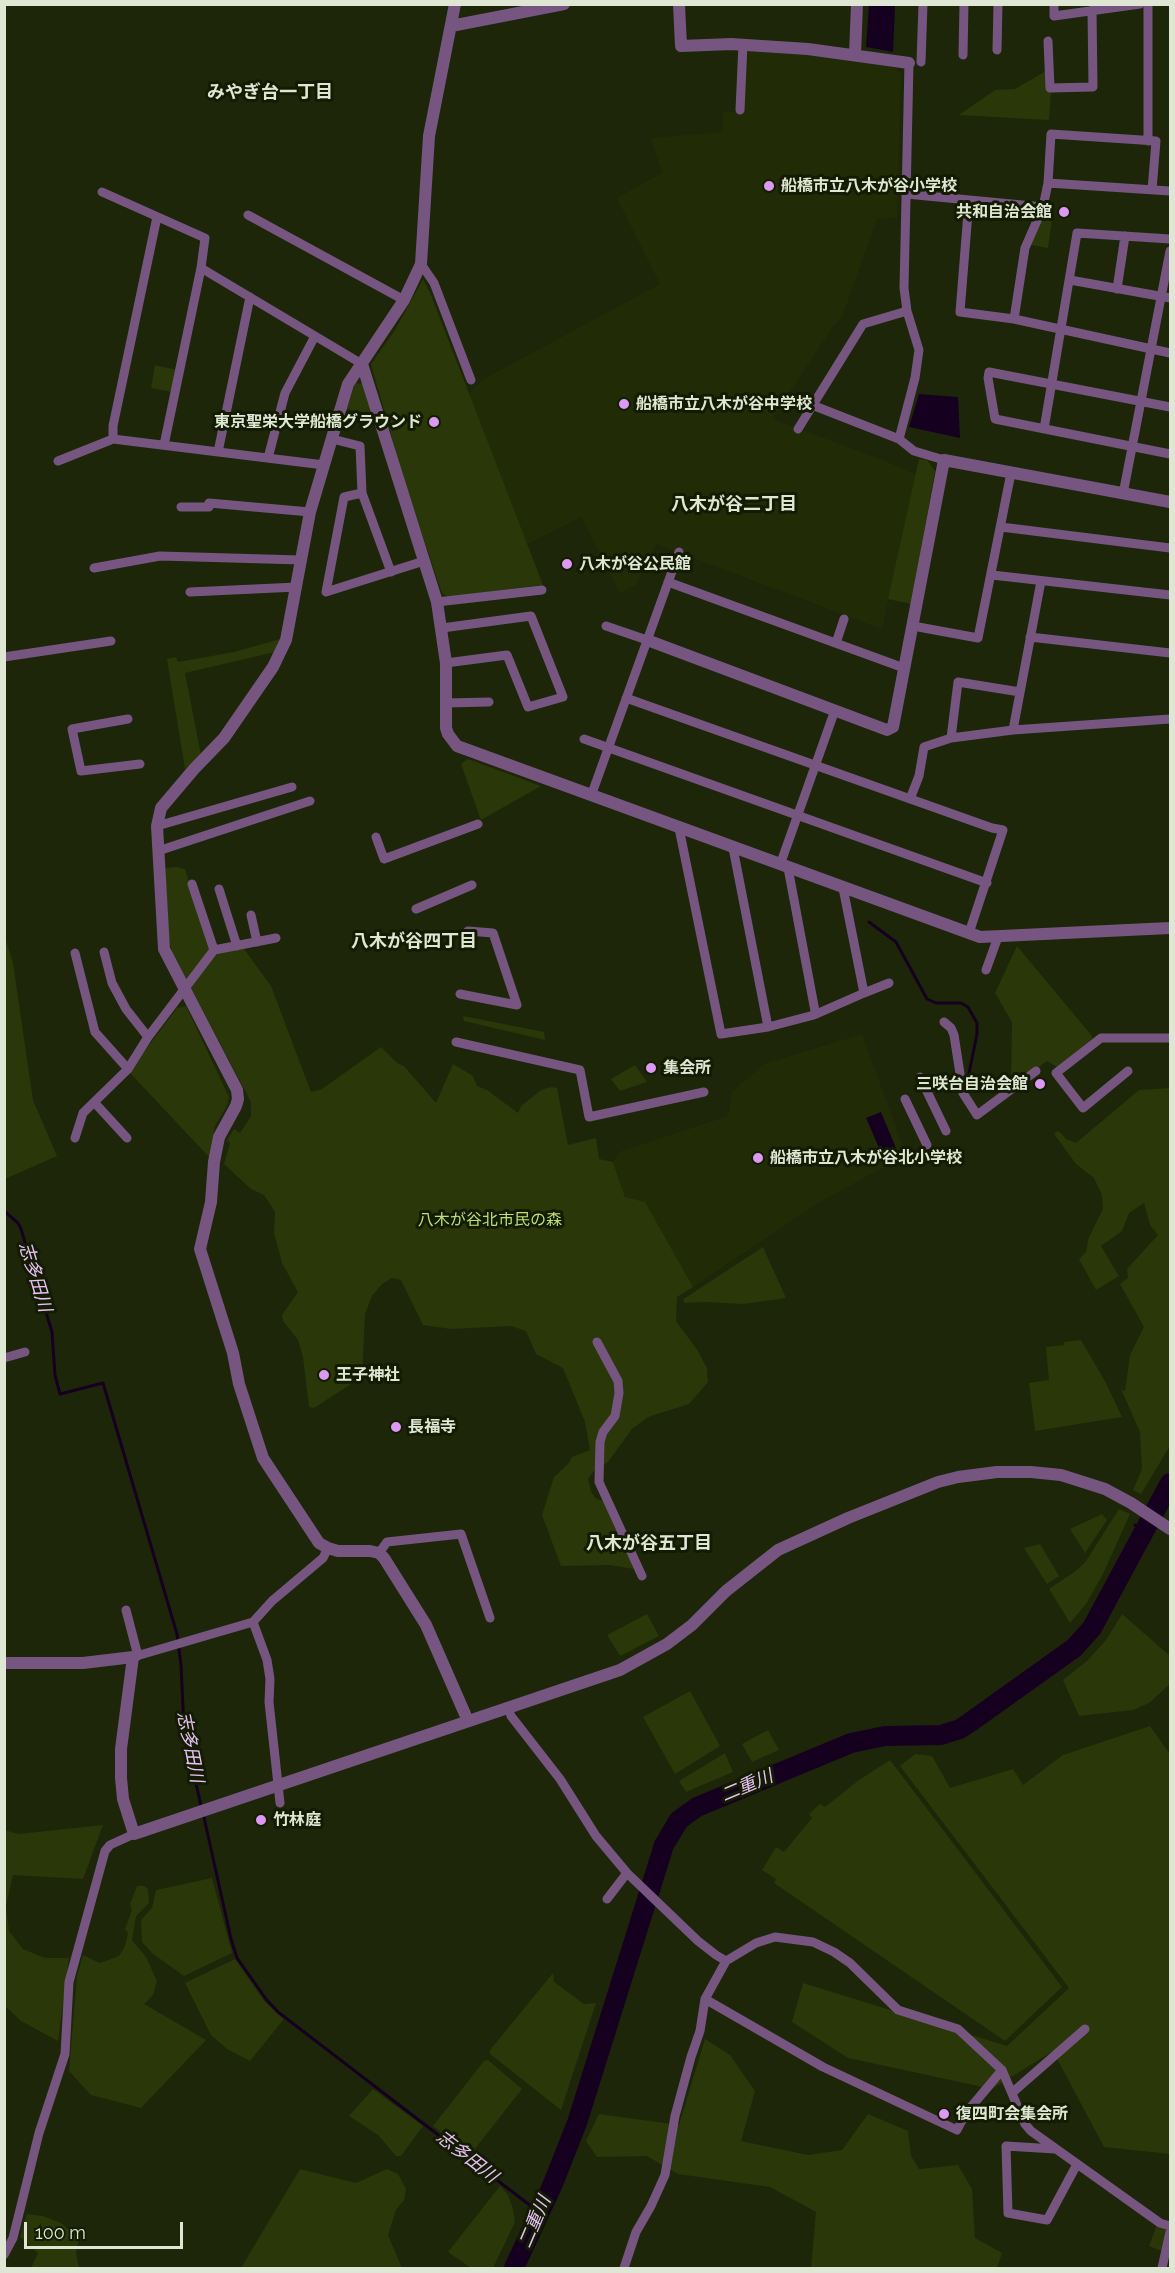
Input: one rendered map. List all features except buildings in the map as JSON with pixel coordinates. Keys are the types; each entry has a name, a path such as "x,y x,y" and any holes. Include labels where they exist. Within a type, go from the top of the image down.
{"street":[{"path":"454,4 429,136 421,264 404,300 348,384 310,512 288,635 273,667 224,738 161,808 157,826 164,949 237,1090 238,1099 219,1137 214,1162 211,1202 200,1249 262,1458 319,1543 328,1548 379,1553 426,1625 466,1718"},
{"path":"451,26 564,4"},
{"path":"679,4 681,46 743,44 915,62"},
{"path":"855,56 857,4"},
{"path":"899,439 918,363 919,350 907,310 904,288 906,194 915,62 923,4"},
{"path":"963,55 964,4"},
{"path":"997,50 998,4"},
{"path":"1054,4 1054,16 1111,6 1140,4"},
{"path":"1148,4 1148,141"},
{"path":"1048,41 1050,88 1093,87 1092,10"},
{"path":"740,110 743,44"},
{"path":"1014,319 1025,248 1043,207 1048,183 1051,134 1156,141 1152,190"},
{"path":"1048,183 1170,191"},
{"path":"102,192 205,238 201,268 164,445"},
{"path":"906,194 1043,207"},
{"path":"969,200 960,312 1014,319 1170,353"},
{"path":"248,215 404,300"},
{"path":"113,438 113,426 157,217"},
{"path":"1044,429 1077,233 1170,239"},
{"path":"1117,288 1125,236"},
{"path":"1123,494 1152,349 1166,298 1170,251"},
{"path":"421,264 434,283 471,380"},
{"path":"201,268 362,364 437,602 446,663 448,734 457,746 980,937 1170,928"},
{"path":"1070,280 1166,298"},
{"path":"218,452 250,297"},
{"path":"798,429 863,324 907,310"},
{"path":"268,458 285,393 315,336"},
{"path":"1170,407 989,372 995,419 1170,454"},
{"path":"812,405 899,439 914,451 944,460 1170,502"},
{"path":"58,461 113,438 324,465"},
{"path":"332,439 360,446 362,493 391,572"},
{"path":"606,626 887,730 893,727 944,460"},
{"path":"913,626 978,638 1011,473"},
{"path":"362,493 344,497 326,592 424,561"},
{"path":"181,507 209,507 209,503 310,512"},
{"path":"1001,527 1170,548"},
{"path":"591,796 679,552"},
{"path":"94,568 160,556 301,560"},
{"path":"992,575 1170,595"},
{"path":"1013,730 1041,580"},
{"path":"668,582 904,668"},
{"path":"190,592 297,587"},
{"path":"437,602 542,590"},
{"path":"442,628 531,616 562,697 528,707 507,656 446,663"},
{"path":"836,643 843,619"},
{"path":"1030,637 1170,653"},
{"path":"4,657 111,641"},
{"path":"951,738 958,682 1020,692"},
{"path":"626,698 1003,830 969,933"},
{"path":"446,703 489,702"},
{"path":"814,1015 784,866 798,815 835,710"},
{"path":"128,719 72,729 81,771 140,764"},
{"path":"910,799 919,776 924,747 951,738 1013,730 1170,719"},
{"path":"584,739 987,883"},
{"path":"157,826 292,787"},
{"path":"158,851 310,801"},
{"path":"376,837 384,859 478,824"},
{"path":"679,828 721,1034 768,1027 814,1015 889,983"},
{"path":"733,848 768,1027"},
{"path":"192,884 214,950"},
{"path":"416,909 472,885"},
{"path":"843,888 864,993"},
{"path":"219,889 237,946"},
{"path":"251,915 257,942"},
{"path":"460,994 517,1005 493,933 468,931"},
{"path":"986,970 998,937"},
{"path":"75,1138 80,1119 128,1069 148,1037 214,950 276,938"},
{"path":"104,952 112,983 126,1009 148,1037"},
{"path":"75,953 95,1032 128,1069"},
{"path":"944,1022 951,1028 954,1035 963,1093 977,1115 1036,1071"},
{"path":"1128,1071 1083,1108 1056,1073 1101,1038 1170,1038"},
{"path":"456,1042 580,1070 589,1117 704,1092"},
{"path":"920,1077 946,1131"},
{"path":"905,1099 927,1146"},
{"path":"94,1102 127,1138"},
{"path":"597,1342 618,1381 619,1393 615,1416 603,1432 599,1482 642,1576"},
{"path":"4,1358 26,1352"},
{"path":"4,2254 13,2238 39,2133 65,2054 69,1982 105,1851 110,1845 134,1834 466,1718 508,1708 601,1678 643,1659 667,1644 692,1625 726,1591 778,1550 848,1518 938,1482 977,1473 1017,1471 1045,1473 1081,1480 1105,1490 1167,1526"},
{"path":"379,1553 387,1542 461,1534 490,1618"},
{"path":"4,1663 83,1663 135,1656 253,1622 272,1601 323,1558 328,1548"},
{"path":"126,1610 135,1656 121,1749 121,1778 123,1799 134,1834"},
{"path":"253,1622 267,1660 270,1680 269,1702 280,1803"},
{"path":"508,1708 511,1716 560,1779 596,1836 627,1873 698,1941 726,1961"},
{"path":"607,1899 627,1873"},
{"path":"624,2268 636,2232 665,2175 675,2116 700,2031 705,1999 726,1961 756,1943 775,1936 813,1942 850,1963 898,2010 958,2029 1002,2070 1025,2124 1055,2149 1160,2223 1170,2226"},
{"path":"705,1999 823,2067 957,2130 966,2113 1002,2070"},
{"path":"1012,2092 1085,2029"},
{"path":"1055,2149 1006,2146 1008,2213 1047,2220 1077,2164"},
{"path":"1162,2268 1170,2232"}],"shaded area":[{"path":"869,5 895,5 893,52 866,47"},
{"path":"745,51 809,54 896,68 901,75 897,218 877,219 842,317 834,325 772,419 883,460 916,475 882,629 656,544 636,585 620,593 581,517 525,545 464,399 482,380 660,284 617,198 662,173 651,138 723,132 723,112 742,112"},
{"path":"919,394 958,397 960,438 909,427"},
{"name":"船橋市立八木が谷北小学校","path":"862,1034 906,1155 818,1203 693,1287 645,1203 625,1197 613,1162 619,1152 728,1116 732,1092 764,1064"},
{"path":"881,1112 896,1148 882,1155 866,1118"}],"green space":[{"path":"1046,71 1051,92 1049,120 959,115 995,90 1015,89"},
{"path":"1048,204 1054,206 1048,248 1031,245"},
{"name":"東京聖栄大学船橋グラウンド","path":"423,279 543,585 448,597 442,593 404,480 371,364 395,330"},
{"path":"155,365 177,370 172,392 151,388"},
{"path":"355,383 363,384 372,414 347,409"},
{"path":"919,459 927,460 935,471 911,604 888,599"},
{"path":"280,639 275,652 185,673 201,755 185,769 167,659 176,657 178,662 234,652"},
{"path":"468,759 541,786 481,820 461,764"},
{"name":"八木が谷北市民の森","path":"165,868 185,869 209,947 244,949 271,986 311,1092 322,1089 381,1047 397,1063 404,1066 436,1103 453,1064 473,1076 477,1086 487,1090 518,1113 521,1106 541,1090 557,1088 568,1145 596,1138 599,1159 613,1162 625,1197 645,1202 693,1287 677,1297 676,1321 698,1351 707,1368 708,1382 689,1404 648,1417 632,1429 608,1462 594,1471 588,1479 595,1498 603,1501 634,1569 610,1565 561,1566 542,1515 554,1477 572,1457 590,1450 585,1422 563,1368 536,1354 526,1331 511,1326 451,1329 423,1325 401,1280 392,1278 382,1284 372,1296 365,1314 362,1377 314,1408 309,1407 303,1357 298,1340 283,1321 282,1315 298,1292 282,1263 274,1233 275,1212 264,1195 251,1189 224,1164 230,1143 227,1140 234,1129 240,1133 251,1116 251,1102 172,952 169,940"},
{"path":"4,934 13,963 33,1100 57,1156 5,1179"},
{"path":"1017,946 1092,1036 1092,1039 1057,1067 1047,1061 1011,1087 1012,1022 995,993"},
{"path":"186,1006 229,1097 227,1106 215,1126 209,1157 129,1072 177,1008"},
{"path":"463,1016 544,1032 545,1040 464,1021"},
{"path":"635,1065 647,1082 620,1091 611,1079"},
{"path":"1170,1088 1170,1446 1141,1494 1133,1490 1142,1469 1140,1432 1121,1389 1125,1391 1130,1355 1144,1327 1120,1284 1128,1278 1127,1269 1158,1235 1150,1225 1144,1203 1129,1213 1122,1231 1101,1246 1119,1276 1096,1290 1079,1259 1086,1252 1089,1237 1103,1209 1102,1195 1094,1178 1076,1164 1054,1134 1057,1131 1066,1139 1076,1143 1139,1090"},
{"path":"763,1247 786,1298 743,1304 685,1303 683,1299"},
{"path":"1081,1340 1106,1383 1122,1417 1035,1431 1029,1383 1049,1380 1046,1347"},
{"path":"1119,1509 1130,1514 1103,1574 1086,1604 1070,1623 1049,1589 1086,1561"},
{"path":"1102,1514 1107,1520 1085,1553 1070,1529"},
{"path":"1040,1544 1059,1576 1047,1584 1024,1548"},
{"path":"647,1614 659,1636 620,1656 607,1635"},
{"path":"1122,1614 1170,1656 1170,1684 1149,1703 1133,1710 1079,1716 1063,1680 1087,1661 1106,1640"},
{"path":"690,1691 720,1746 675,1774 643,1717"},
{"path":"1150,1726 1170,1754 1170,2154 1104,2147 1053,2051 992,2089 848,2058 792,2022 803,1983 1007,2046 1069,1988 900,1766 915,1754 932,1756 950,1788 1013,1769 1023,1785 1063,1755"},
{"path":"768,1730 779,1750 752,1762 742,1744"},
{"path":"725,1753 733,1772 686,1792 679,1781"},
{"path":"890,1760 1062,1987 1005,2041 774,1883 776,1879 762,1870 776,1847 784,1852 812,1818 809,1814 820,1804 825,1807 859,1780"},
{"path":"103,1825 83,1879 13,1875 6,1906 9,1931 23,1949 45,1958 69,1958 58,2041 21,2021 5,2006 4,1830 19,1834"},
{"path":"212,1878 232,1953 184,1976 153,1954 142,1942 141,1920 152,1908 156,1890"},
{"path":"137,1886 145,1886 148,1890 149,1903 136,1916 132,1940 146,1957 157,1981 153,1995 144,2004 206,2040 141,2108 91,2095 69,2071 77,1976 83,1955 100,1963 119,1956 125,1946 128,1933 125,1929 132,1910 130,1904"},
{"path":"235,1959 265,2002 284,2019 250,2061 227,2049 211,2035 185,1983"},
{"path":"553,1973 554,1982 584,2004 596,2003 561,2110 490,2054 490,2050"},
{"path":"705,2039 730,2055 755,2091 741,2141 808,2155 842,2150 868,2114 908,2131 911,2156 919,2169 958,2165 972,2189 975,2238 1002,2253 997,2268 811,2268 816,2212 770,2187 678,2174 647,2156 597,2157 586,2141 599,2114 679,2125"},
{"path":"488,2060 522,2089 470,2155 433,2126 484,2061"},
{"path":"373,2089 423,2126 401,2156 396,2156 378,2135 349,2116"},
{"path":"300,2169 356,2183 387,2169 398,2174 406,2189 404,2200 396,2210 388,2235 402,2268 241,2268"},
{"path":"500,2186 508,2195 515,2222 493,2268 471,2268 448,2252"},
{"path":"27,2214 43,2216 61,2223 79,2238 76,2253 79,2268 31,2268 38,2253 20,2237"},
{"path":"1157,2225 1164,2227 1167,2233 1161,2251 1149,2246"}],"waterway":[{"path":"869,922 896,942 927,999 936,1003 961,1003 968,1007 977,1023 977,1034 966,1088"},
{"name":"志多田川","path":"4,1211 18,1223 21,1229 52,1332 55,1375 60,1394 103,1383 177,1634 184,1729 201,1806"},
{"name":"二重川","path":"514,2268 552,2186 577,2123 664,1845 679,1820 697,1807 851,1743 885,1736 941,1735 960,1729 969,1723 1074,1648 1092,1628 1170,1483"},
{"path":"1135,1525 1146,1530"},
{"name":"志多田川","path":"203,1813 237,1958 266,1999 278,2012 540,2213"}],"place":[{"name":"船橋市立八木が谷小学校","path":"769,186"},
{"name":"共和自治会館","path":"1064,212"},
{"name":"船橋市立八木が谷中学校","path":"624,404"},
{"name":"東京聖栄大学船橋グラウンド","path":"434,422"},
{"name":"八木が谷公民館","path":"567,564"},
{"name":"集会所","path":"651,1068"},
{"name":"三咲台自治会館","path":"1040,1084"},
{"name":"船橋市立八木が谷北小学校","path":"758,1158"},
{"name":"王子神社","path":"324,1375"},
{"name":"長福寺","path":"396,1427"},
{"name":"竹林庭","path":"261,1820"},
{"name":"復四町会集会所","path":"944,2114"}],"district":[{"name":"みやぎ台一丁目","path":"270,93"},
{"name":"八木が谷二丁目","path":"734,505"},
{"name":"八木が谷四丁目","path":"414,942"},
{"name":"八木が谷五丁目","path":"649,1544"}]}
